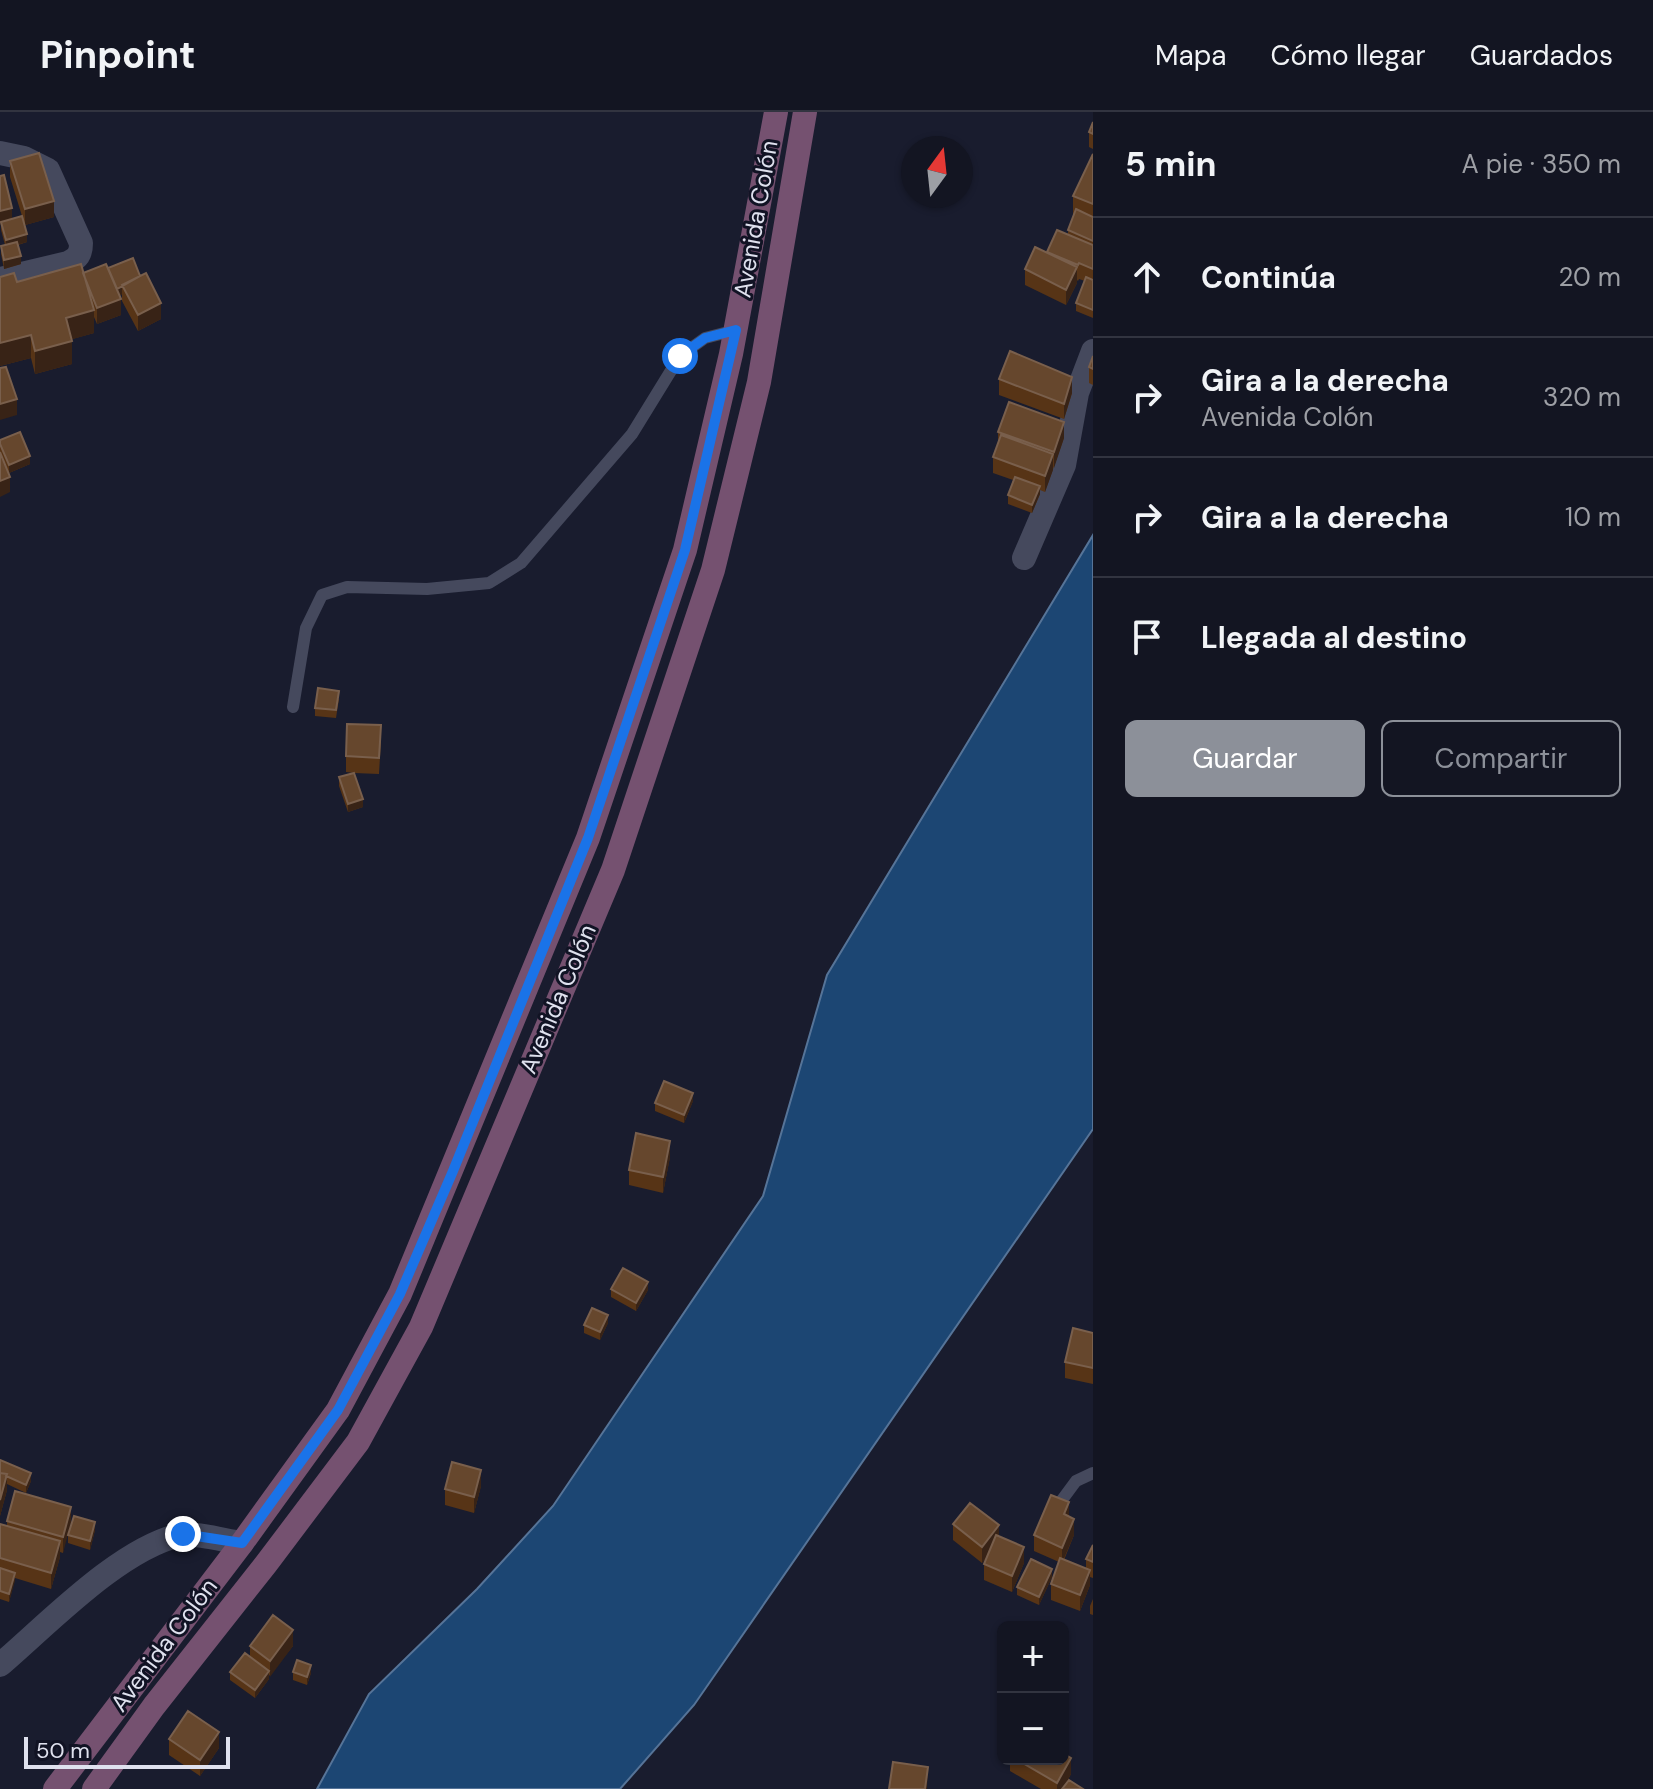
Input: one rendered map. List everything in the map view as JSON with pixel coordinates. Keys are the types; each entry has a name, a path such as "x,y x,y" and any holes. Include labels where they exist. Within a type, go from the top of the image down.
{"main road":[{"name":"Avenida Colón","path":"55,1789 242,1543 338,1410 400,1294 453,1171 588,838 685,550 736,330 776,112"},
{"name":"Avenida Colón","path":"94,1789 358,1442 421,1327 613,870 713,570 759,382 805,112"}],"street":[{"path":"0,153 24,158 48,170 81,243 79,255 68,263 0,279"},
{"path":"1024,558 1064,465 1077,393 1093,351"},
{"path":"0,1665 102,1578 141,1550 183,1534 242,1543"}],"lane":[{"path":"293,707 306,628 322,595 347,587 427,589 489,583 521,563 632,434 680,356 705,338 736,330"},
{"path":"1059,1504 1076,1481 1093,1473"}],"water":[{"path":"1093,535 1093,1129 694,1705 620,1789 317,1789 369,1694 477,1589 553,1506 763,1196 827,975"}],"building":[{"path":"39,153 54,201 25,209 10,161"},
{"path":"1093,154 1093,204 1073,196"},
{"path":"4,175 12,208 0,211 0,176"},
{"path":"1076,209 1093,217 1093,241 1068,230"},
{"path":"22,216 27,234 6,240 1,222"},
{"path":"1057,230 1093,245 1093,269 1047,252"},
{"path":"17,242 21,256 4,260 1,246"},
{"path":"1035,247 1077,267 1066,290 1025,269"},
{"path":"133,258 140,276 117,289 108,268"},
{"path":"81,264 94,310 66,318 72,341 35,351 31,335 0,343 0,277 14,273 17,282"},
{"path":"106,264 121,299 97,308 83,273"},
{"path":"146,273 161,303 138,315 122,285"},
{"path":"1086,277 1093,280 1093,310 1076,303"},
{"path":"1010,351 1072,377 1064,404 999,379"},
{"path":"6,367 17,399 0,404 0,368"},
{"path":"1009,402 1064,422 1054,452 998,432"},
{"path":"20,432 30,456 9,465 0,440"},
{"path":"1001,435 1053,454 1045,476 993,457"},
{"path":"0,452 10,477 0,481"},
{"path":"1015,477 1040,486 1032,505 1008,495"},
{"path":"318,688 339,691 336,710 315,708"},
{"path":"347,724 381,725 379,758 346,756"},
{"path":"354,773 363,799 348,804 339,777"},
{"path":"664,1081 693,1093 684,1115 655,1103"},
{"path":"636,1133 670,1141 663,1177 629,1170"},
{"path":"623,1268 648,1282 636,1303 611,1289"},
{"path":"592,1308 608,1315 600,1332 584,1325"},
{"path":"1073,1328 1093,1333 1093,1368 1065,1362"},
{"path":"0,1460 31,1473 26,1485 0,1473"},
{"path":"452,1462 481,1470 474,1497 445,1489"},
{"path":"0,1473 7,1474 0,1500"},
{"path":"15,1491 71,1507 63,1537 7,1521"},
{"path":"1051,1495 1069,1502 1064,1514 1074,1519 1062,1548 1034,1535"},
{"path":"970,1503 999,1525 982,1547 953,1524"},
{"path":"74,1516 95,1522 90,1541 68,1535"},
{"path":"0,1524 60,1541 51,1573 0,1558"},
{"path":"996,1535 1024,1547 1012,1576 984,1564"},
{"path":"1093,1545 1093,1562 1086,1559"},
{"path":"1060,1558 1090,1570 1080,1595 1051,1584"},
{"path":"1031,1559 1052,1569 1039,1597 1017,1587"},
{"path":"0,1568 15,1573 9,1594 0,1591"},
{"path":"273,1615 293,1630 270,1661 250,1646"},
{"path":"245,1653 269,1671 255,1690 230,1672"},
{"path":"297,1660 311,1665 307,1677 293,1672"},
{"path":"188,1711 219,1732 200,1760 169,1739"},
{"path":"893,1762 928,1767 925,1789 889,1789"},
{"path":"1026,1765 1067,1765 1057,1783"},
{"path":"1069,1780 1083,1789 1062,1789"}],"route":[{"path":"183,1534 242,1543 338,1410 400,1294 453,1171 588,838 685,550 736,330 705,338 680,356"}]}
